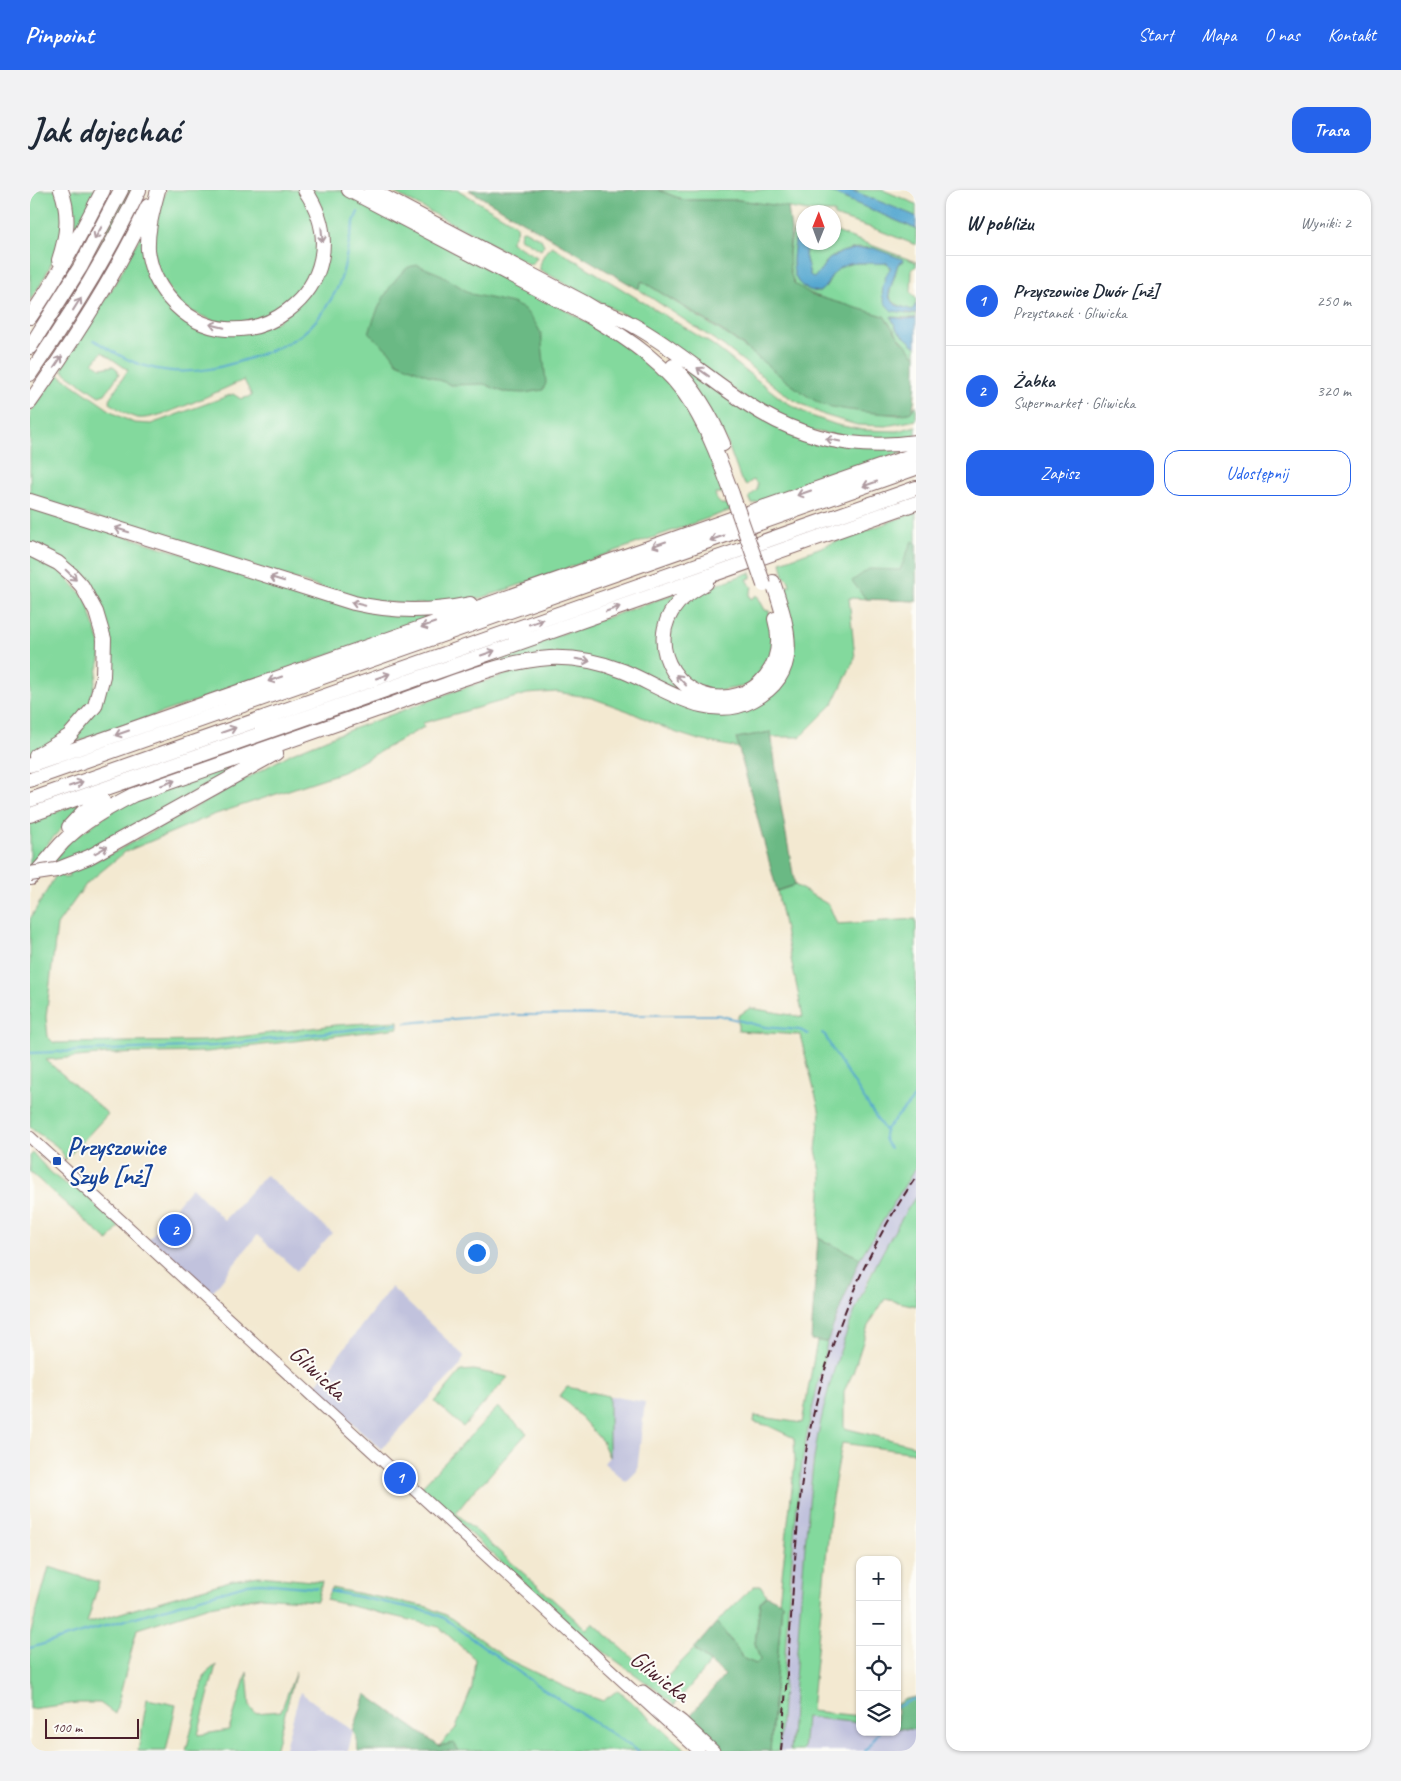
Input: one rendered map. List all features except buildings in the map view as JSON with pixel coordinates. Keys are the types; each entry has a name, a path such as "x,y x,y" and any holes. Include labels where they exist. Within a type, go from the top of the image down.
{"highway":[{"path":"50,287 65,242 66,204 61,190"},
{"path":"30,317 79,237 103,190"},
{"path":"30,347 81,266 121,190"},
{"path":"30,374 62,328 97,271 139,190"},
{"path":"157,190 150,222 148,249 152,267 161,286 178,308 194,319 217,327 239,329 263,324 287,312 301,299 314,279 321,258 322,231 315,208 306,190"},
{"path":"30,402 95,304 118,265 157,190"},
{"path":"349,190 589,316 642,350 669,374 692,404 736,493"},
{"path":"371,190 585,303 632,324 672,349 741,399 784,424 823,438 856,444 878,445 916,442"},
{"path":"377,190 395,203"},
{"path":"30,878 62,843 82,826 102,811 133,795 497,667 516,662 569,658 605,665 622,670 702,705 723,708 742,705 753,700 770,687 778,678 786,659 789,638 787,627 768,583 736,493 715,426 687,381 661,354 634,334 585,303"},
{"path":"30,765 916,454"},
{"path":"30,780 916,468"},
{"path":"30,800 916,488"},
{"path":"30,501 343,600 371,607 394,610 432,609 461,606 524,592"},
{"path":"30,815 916,503"},
{"path":"30,550 58,563 76,580 87,594 96,612 104,639 104,676 95,706 69,736 30,759"},
{"path":"748,562 695,589 672,610 665,630 665,650 669,665 682,683 702,695 721,698 742,694 764,680 773,666 779,648 777,624 768,583"},
{"path":"30,878 89,857 258,762 328,728"},
{"path":"30,878 55,842 83,812 120,791 199,755"}],"main road":[{"name":"Gliwicka","path":"30,1137 699,1751"},
{"name":"Gliwicka","path":"576,1640 682,1722 714,1751"}],"shaded area":[{"path":"916,1167 916,1196 870,1275 858,1302 841,1348 819,1429 812,1468 790,1751 779,1751 800,1478 827,1342 860,1258"},
{"path":"266,1175 332,1233 297,1271 257,1235 210,1295 148,1240 192,1187 224,1220"},
{"path":"391,1287 464,1356 460,1366 381,1449 314,1388"},
{"path":"609,1396 645,1402 637,1471 626,1482 604,1463 609,1457"},
{"path":"300,1692 353,1731 348,1751 284,1751"},
{"path":"806,1717 856,1723 856,1736 901,1736 901,1728 916,1730 916,1751 803,1751"}],"green space":[{"path":"30,190 58,190 63,221 55,255 30,301"},
{"path":"64,190 97,190 71,240"},
{"path":"128,190 132,190 98,257 94,255"},
{"path":"166,190 302,190 317,224 317,258 302,292 274,314 240,324 216,322 193,312 177,301 155,267 152,233 158,209"},
{"path":"310,190 340,190 625,342 669,382 687,405 727,492 715,494 717,500 721,504 729,504 731,510 497,593 471,601 444,605 368,602 30,497 30,413 58,374 117,415 134,423 151,424 233,394 241,399 252,396 244,380 175,410 148,418 138,418 127,414 110,403 109,399 128,370 102,352 93,363 101,368 113,366 119,374 105,394 99,396 64,372 62,367 118,279 146,224 154,280 205,326 277,322 322,267"},
{"path":"389,190 458,190 515,224 516,231 510,242 537,257 533,263 529,264"},
{"path":"469,190 658,190 684,200 739,200 788,207 791,230 790,272 794,283 812,295 884,316 898,336 916,356 913,408 911,412 905,414 894,414 866,412 821,404 787,381 733,338 642,281 638,289"},
{"path":"658,190 825,190 916,229 916,245 841,218 841,205 796,205 796,209 739,200 684,200"},
{"path":"851,190 883,190 916,204 916,217"},
{"path":"524,230 541,239 544,245 541,250 520,238 521,231"},
{"path":"793,232 796,232 793,262 796,278 801,285 808,289 819,292 825,287 836,271 854,263 887,263 890,266 882,294 907,314 916,314 916,318 891,317 897,330 916,347 916,356 898,336 884,316 821,298 800,288 794,282 791,277 789,264"},
{"path":"841,234 916,262 916,266 912,270 911,292 916,299 915,307 912,310 895,303 891,299 890,290 898,264 902,261 877,250 856,248 828,260 814,278 810,275 805,255 806,250 841,250"},
{"path":"552,246 713,345 784,401 811,416 837,425 863,430 897,431 916,426 916,437 875,441 812,431 756,405 637,322 540,270 543,257"},
{"path":"418,265 442,275 471,294 512,303 524,309 541,333 546,383 543,390 524,393 503,392 484,384 451,385 397,362 391,353 369,333 379,307 394,281 407,268"},
{"path":"642,281 732,338 823,405 898,415 911,412 916,405 916,420 886,426 857,425 824,415 790,398 724,346 638,289"},
{"path":"664,352 793,433 916,448 752,504 749,497 757,490 757,484 753,480 746,485 741,480 727,442 679,367"},
{"path":"30,506 348,606 433,615 434,618 60,748 76,733 108,666 90,591 30,545"},
{"path":"916,512 916,601 849,598 855,658 833,704 800,737 771,737 771,732 737,738 739,748 699,740 674,732 628,711 592,698 557,692 527,694 423,723 424,727 343,772 213,815 125,852 87,883 57,925 46,1017 48,1037 54,1043 206,1041 335,1025 398,1021 398,1028 207,1052 108,1054 46,1060 108,1114 65,1160 56,1145 30,1127 30,919 56,875 60,874 64,878 69,877 68,873 115,852 292,753 460,689 540,665 570,663 606,669 721,713 794,645 792,623 781,587 790,586 789,581 784,576 781,562"},
{"path":"912,541 916,543 916,601 866,599 852,581 869,569 900,570"},
{"path":"30,553 54,564 86,599 102,650 91,701 71,730 30,755"},
{"path":"751,572 751,578 747,579 752,588 749,595 751,599 757,595 765,610 769,611 774,630 774,643 767,668 747,686 713,692 686,679 670,656 670,627 682,604 710,587"},
{"path":"679,592 660,630 689,694 560,655 279,738 322,719"},
{"path":"771,732 781,806 795,885 777,891 736,738"},
{"path":"269,750 85,855 47,867 70,841 121,805"},
{"path":"101,795 53,837 32,870 30,870 30,821"},
{"path":"795,885 829,905 837,924 916,919 916,1167 860,1258 818,1238 822,1176 816,1150 820,1113 800,1035 738,1031 738,1016 750,1008 803,1017 777,891"},
{"path":"33,1153 60,1180 80,1189 119,1227 108,1241 30,1172 30,1156"},
{"path":"916,1196 916,1306 885,1299 868,1326 853,1373 844,1391 844,1428 916,1446 916,1453 842,1443 832,1498 811,1711 856,1716 856,1723 806,1717 803,1751 790,1751 805,1546 816,1444 835,1368 856,1308 883,1251"},
{"path":"818,1238 860,1258 827,1342 811,1340"},
{"path":"817,1341 827,1342 808,1428 796,1513 779,1751 770,1751 782,1603 779,1602 795,1461 794,1438 769,1426 754,1422 755,1416 802,1423"},
{"path":"474,1370 508,1377 463,1427 435,1402 461,1371"},
{"path":"567,1387 609,1396 609,1457 602,1441 568,1403 559,1397"},
{"path":"498,1407 527,1433 475,1489 456,1513 586,1629 593,1623 658,1680 663,1681 694,1649 710,1663 674,1705 658,1691 575,1631 421,1487"},
{"path":"49,1567 99,1582 87,1623 233,1580 259,1576 322,1582 317,1601 259,1597 209,1606 137,1629 115,1714 100,1703 77,1703 30,1709 30,1635"},
{"path":"754,1586 761,1586 766,1595 760,1603 755,1643 760,1660 756,1664 744,1659 717,1622"},
{"path":"331,1588 428,1607 448,1616 507,1659 567,1688 603,1701 618,1690 687,1751 459,1751 454,1743 439,1746 456,1728 472,1688 475,1659 439,1627 326,1600"},
{"path":"766,1595 782,1603 770,1751 723,1751 688,1718 725,1675 694,1649 717,1622 744,1659 756,1664 760,1660 755,1643 760,1603"},
{"path":"216,1665 198,1735 229,1730 247,1672 250,1707 255,1713 281,1711 296,1671 275,1751 186,1751 205,1674"},
{"path":"366,1694 439,1746 454,1743 459,1751 358,1751 357,1739 353,1731"},
{"path":"916,1697 916,1730 901,1728 901,1702"},
{"path":"147,1699 176,1705 166,1751 138,1751"}],"water":[{"path":"825,190 851,190 913,215 916,217 916,229"},
{"path":"796,234 796,250 806,250 805,255 810,275 814,278 829,259 842,252 854,249 873,248 902,259 903,261 898,264 889,293 890,299 896,305 912,310 916,304 916,314 892,311 885,302 882,294 883,285 890,269 887,263 854,263 842,267 833,274 825,287 819,292 801,285 796,278 793,262"},
{"path":"891,317 916,318 916,347 897,330"}],"waterway":[{"path":"94,340 134,362 149,367 179,371 193,371 222,366 284,345 298,337 311,326 333,296 342,276 351,233 358,212"},
{"path":"406,1023 501,1015 718,1015 765,1027 800,1030 808,1034"},
{"path":"30,1053 214,1046 397,1024"},
{"path":"822,1033 885,1131"},
{"path":"890,1148 884,1139 886,1129 916,1096"},
{"path":"30,1648 248,1584 260,1583 317,1588"},
{"path":"330,1591 431,1612 444,1618 534,1683 638,1751"},
{"path":"901,1705 916,1699"},
{"path":"865,1751 876,1736"}],"railway":[{"path":"781,1751 799,1514 803,1475 813,1416 830,1353 853,1292 882,1233 916,1177"}],"place":[{"name":"Przyszowice Szyb [nż]","path":"57,1161"},
{"name":"Żabka","path":"175,1230"},
{"name":"Przyszowice Dwór [nż]","path":"400,1478"}]}
